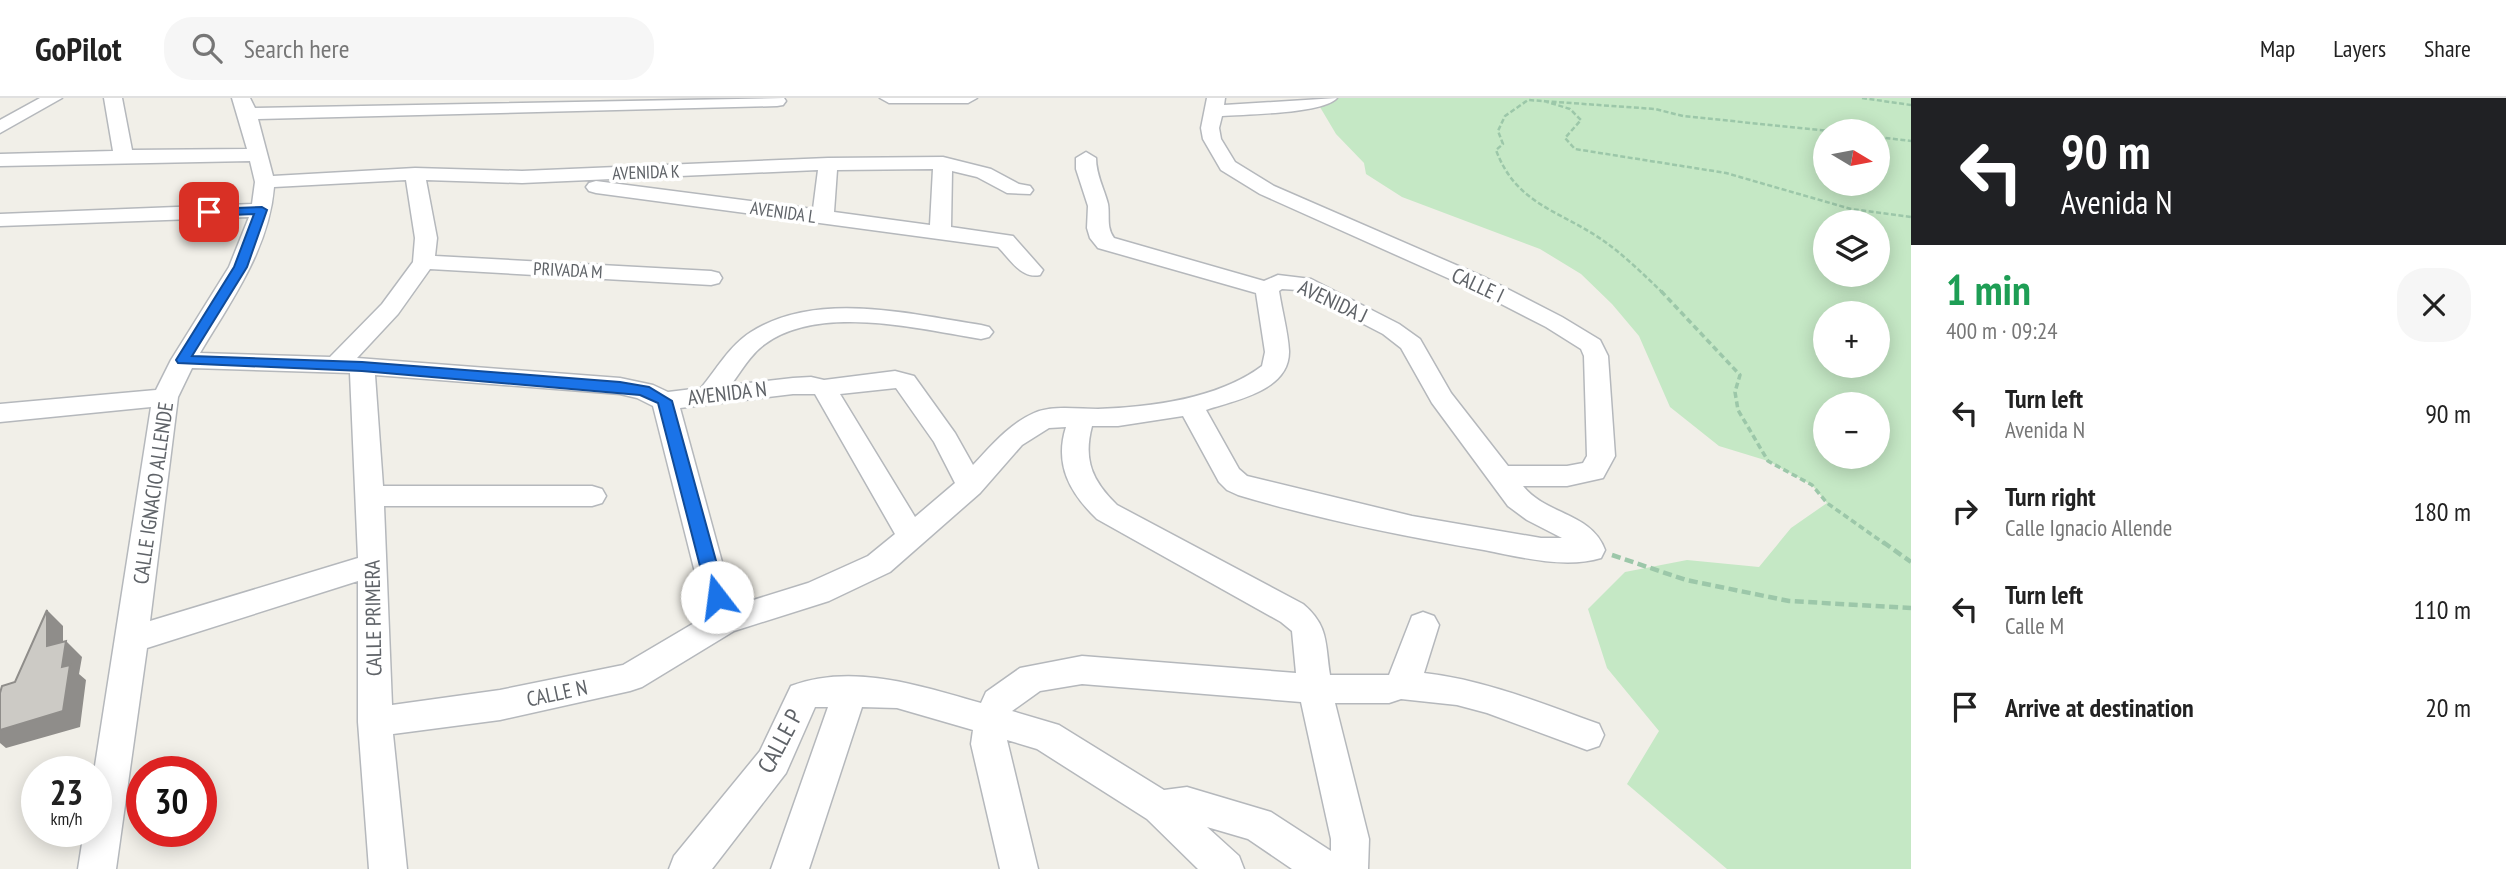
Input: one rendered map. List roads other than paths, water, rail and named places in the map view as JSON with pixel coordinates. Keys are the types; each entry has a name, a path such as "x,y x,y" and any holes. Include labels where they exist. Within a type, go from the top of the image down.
{"street":[{"path":"0,127 52,98"},
{"path":"113,98 123,156"},
{"path":"345,111 396,98"},
{"path":"601,104 625,98"},
{"path":"890,98 968,98"},
{"path":"1214,105 1317,102 1328,98"},
{"path":"263,196 258,155 245,106 345,111 549,102 601,104 777,101"},
{"name":"CALLE I","path":"1214,105 1210,128 1212,139 1228,166 1267,190 1478,283 1566,328 1591,345 1596,356 1601,456 1593,471 1567,476 1501,476"},
{"path":"0,160 258,155"},
{"path":"1086,158 1086,169 1098,206 1098,228 1101,238 1107,243 1267,289"},
{"path":"940,231 943,163"},
{"name":"AVENIDA K","path":"0,220 263,196 415,174 522,177 828,164 943,163 984,173 1014,189 1023,190"},
{"path":"823,217 828,164"},
{"path":"349,366 424,262 426,238 415,174"},
{"name":"AVENIDA L","path":"522,177 1005,241 1032,270"},
{"name":"CALLE IGNACIO ALLENDE","path":"97,869 165,397 183,360 240,267 263,196"},
{"name":"PRIVADA M","path":"424,262 710,278"},
{"name":"AVENIDA J","path":"970,486 1013,439 1043,419 1081,420 1151,413 1191,406 1253,385 1274,369 1277,352 1267,289 1278,282 1303,284 1391,329 1411,344 1441,397 1518,499 1537,513 1579,534 1587,541 1590,550 1541,549 1412,527 1248,488 1237,484 1229,475 1191,406"},
{"path":"709,396 757,339 790,322 864,315 981,332"},
{"name":"AVENIDA N","path":"183,360 349,366 620,386 644,391 665,401 793,386 811,385 824,388 895,379 905,382 946,439 970,486"},
{"name":"CALLE PRIMERA","path":"349,366 369,496 373,565 375,722 388,869"},
{"path":"824,388 912,538"},
{"path":"0,413 165,397"},
{"path":"665,401 723,622"},
{"path":"1081,420 1075,437 1074,458 1078,478 1087,493 1107,512 1300,619 1307,626 1315,689 1350,839 1349,869"},
{"name":"CALLE N","path":"375,722 500,705 630,677 723,622 818,593 879,564 970,486"},
{"path":"369,496 592,496"},
{"path":"132,640 373,565"},
{"path":"1401,685 1410,668 1423,625"},
{"path":"1018,869 989,744 990,720 998,702 1032,678 1082,670 1315,689 1388,689 1401,685 1457,691 1489,699 1587,735"},
{"name":"CALLE P","path":"688,869 773,762 803,696 811,693 880,692 897,694 1047,736 1160,807 1225,869"},
{"path":"790,869 850,693"},
{"path":"1160,807 1187,804 1258,824 1324,869"}]}
